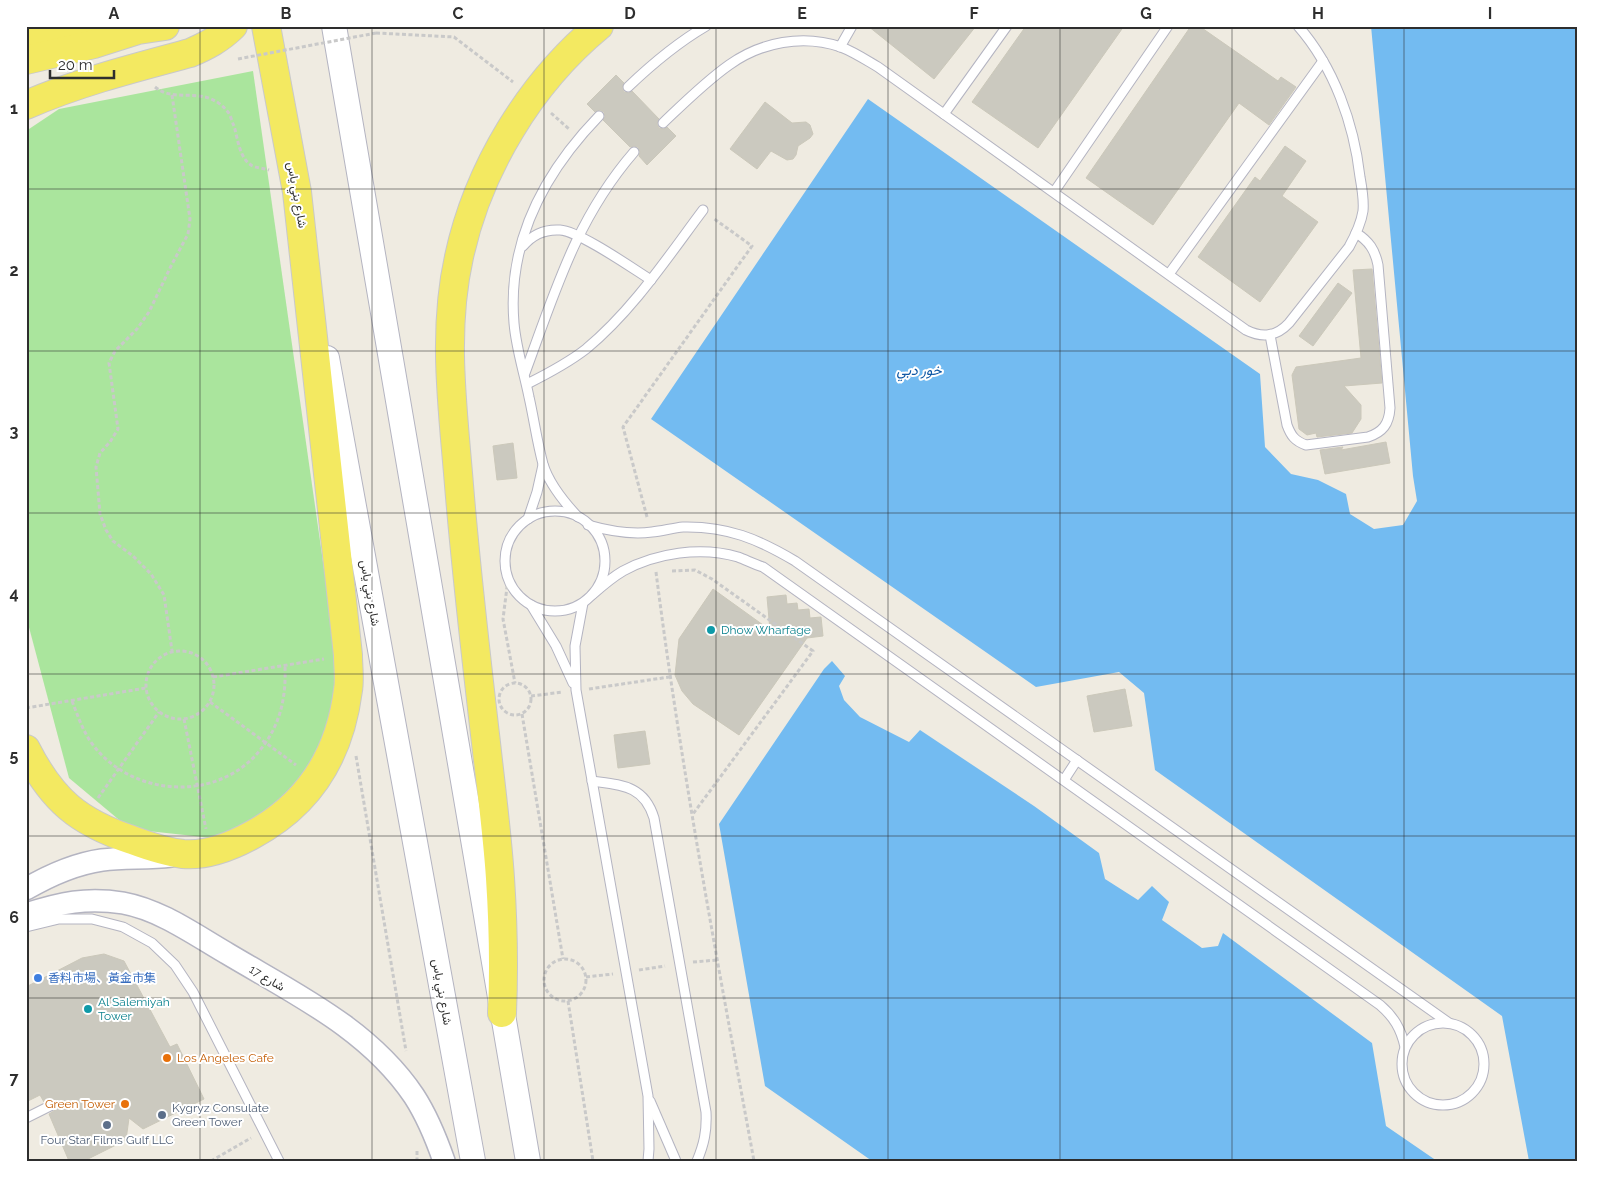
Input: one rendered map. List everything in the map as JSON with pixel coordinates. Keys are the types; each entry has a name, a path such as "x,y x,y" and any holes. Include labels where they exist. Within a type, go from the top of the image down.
{"main road":[{"path":"26,38 71,31 138,30 165,26"},
{"path":"26,105 57,91 190,53 205,47 233,26"},
{"name":"شارع بني ياس","path":"266,26 472,1161"},
{"path":"334,26 528,1160"},
{"path":"502,1013 504,967 500,875 463,538 449,344 451,300 459,257 471,214 487,173 532,98 560,65 600,26"},
{"path":"26,60 94,44 138,30"},
{"path":"26,749 39,774 60,800 82,819 115,835 149,846 184,854 210,851 241,841 270,826 295,805 317,780 333,752 349,688 348,656 295,184"}],"street":[{"path":"26,889 62,870 82,864 103,860 144,859 184,854"},
{"name":"شارع 17","path":"26,914 56,904 90,900 124,903 157,914 187,930 334,1017 363,1040 390,1066 414,1096 433,1130 444,1161"}],"lane":[{"path":"628,87 656,60 687,37 706,26"},
{"path":"840,47 852,26"},
{"path":"944,114 1007,26"},
{"path":"1054,192 1168,26"},
{"path":"663,122 729,65 754,50 782,42 812,41 840,47 866,60 944,114 1246,330 1262,336 1270,335 1277,333 1289,323 1349,247 1363,211 1358,155 1350,123 1338,91 1323,62 1298,26"},
{"path":"1169,274 1323,62"},
{"path":"592,595 600,584 604,572 605,559 602,546 596,534 578,517 557,492 543,464 514,324 513,298 515,273 521,248 527,224 537,200 563,157 599,116"},
{"path":"524,374 578,235 603,192 634,152"},
{"path":"527,384 558,368 610,329 632,305 703,210"},
{"path":"521,248 530,237 545,230 561,229 578,235 651,280"},
{"path":"1270,335 1287,425 1290,434 1297,442 1306,445 1368,437 1378,434 1385,427 1390,418 1390,408 1378,265 1376,254 1371,245 1364,237 1356,233"},
{"path":"528,519 537,492 543,464"},
{"path":"578,517 565,512 552,511 540,514 528,519 512,535 507,545 505,556 508,579 513,589 531,605 541,610 557,611 573,608 583,603 606,582 621,572 638,564 682,553 709,552 737,557 762,567 1380,1005 1390,1013 1397,1023 1405,1047"},
{"path":"588,525 616,532 629,533 651,532 681,527 711,528 740,534 769,545 795,561 1450,1023"},
{"path":"583,603 575,646 576,690 648,1096 648,1161"},
{"path":"531,605 556,646 576,690"},
{"path":"1064,780 1077,760"},
{"path":"592,781 631,788 646,800 651,808 706,1112 707,1128 704,1144 697,1161"},
{"path":"26,927 59,919 92,919 123,927 152,943 175,965 193,992 279,1161"},
{"path":"1436,1022 1450,1023 1463,1027 1481,1047 1484,1061 1483,1074 1478,1087 1468,1097 1456,1103 1442,1105 1429,1103 1417,1096 1407,1086 1402,1074 1401,1060 1405,1047 1412,1035 1423,1027 1436,1022"},
{"path":"648,1096 676,1161"},
{"path":"26,1118 52,1105"}],"path":[{"path":"238,59 376,33 454,36 579,137"},
{"path":"133,68 162,92 172,95 193,94 213,99 230,113 242,154 251,165 295,184"},
{"path":"172,95 190,219 188,234 149,312 137,329 114,350 109,363 118,429 100,453 96,467 100,514 106,530 113,541 133,556 151,574 164,595 172,652"},
{"path":"651,532 623,428 752,246 703,210"},
{"path":"655,559 669,678 717,960 754,1161"},
{"path":"666,572 695,570 712,578 813,651 692,814"},
{"path":"508,579 503,618 515,683"},
{"path":"172,652 196,655 210,669 213,678 214,690 210,702 194,716 175,719 159,712 150,702 147,678 151,668 158,660 172,652"},
{"path":"213,678 348,656"},
{"path":"72,701 84,732 93,746 118,769 137,779 156,785 177,788 197,786 218,781 236,771 266,743 280,715 284,698 286,682 284,666"},
{"path":"531,696 669,678"},
{"path":"496,683 499,703 502,710 508,714 515,716 528,710 531,696 528,689 522,684 508,684 502,689 499,703"},
{"path":"26,708 147,688"},
{"path":"210,702 317,780"},
{"path":"82,819 159,712"},
{"path":"522,714 563,959"},
{"path":"184,719 210,851"},
{"path":"338,737 354,739 407,1057"},
{"path":"563,959 571,960 578,964 584,970 586,978 586,986 582,993 568,1001 553,997 547,991 545,983 545,975 549,967 563,959"},
{"path":"586,978 717,960"},
{"path":"568,1001 593,1161"},
{"path":"211,1161 264,1130"},
{"path":"416,1142 417,1161"}],"green space":[{"path":"253,71 343,702 323,765 259,818 212,838 130,829 69,778 26,616 26,131 59,109"}],"water":[{"name":"خور دبي","path":"1371,26 1577,26 1577,1161 1529,1161 1502,1016 1155,770 1144,693 1119,672 1036,687 651,419 868,99 1260,374 1265,447 1291,474 1318,480 1346,494 1350,514 1374,529 1403,525 1417,501 1413,476"},
{"path":"832,661 845,676 839,686 844,700 860,717 909,742 920,730 1034,806 1099,853 1105,879 1138,900 1152,886 1169,902 1162,920 1202,948 1218,946 1223,933 1372,1043 1386,1126 1437,1161 872,1161 765,1086 719,824 824,669"}],"building":[{"path":"868,26 976,26 934,79"},
{"path":"1026,26 1124,26 1038,148 972,102"},
{"path":"1191,26 1199,26 1278,81 1281,77 1296,87 1269,125 1239,103 1153,225 1086,178"},
{"path":"616,75 624,83 622,88 624,92 629,93 632,91 659,119 657,124 659,128 664,129 667,127 676,136 647,165 639,156 638,147 630,147 603,120 605,117 604,112 600,110 595,112 587,104"},
{"path":"765,102 792,123 806,122 810,125 813,134 798,146 793,159 787,160 771,151 757,169 730,149"},
{"path":"1285,146 1306,161 1282,196 1318,222 1260,302 1198,257 1255,177 1260,181"},
{"path":"1372,269 1382,383 1344,386 1361,405 1361,419 1352,433 1317,437 1316,433 1307,435 1299,429 1292,375 1296,367 1361,358 1353,270"},
{"path":"1338,283 1352,293 1313,346 1299,336"},
{"path":"1386,442 1390,463 1325,474 1320,450 1343,447 1341,450"},
{"path":"513,443 517,478 497,480 493,446"},
{"path":"713,589 770,630 767,597 786,595 787,604 797,603 798,610 809,609 810,618 821,617 823,636 807,638 739,735 693,704 682,691 675,675 679,639"},
{"path":"1125,689 1132,726 1094,732 1087,696"},
{"path":"645,731 650,764 618,768 614,735"},
{"path":"104,954 124,961 170,1047 177,1044 204,1099 143,1129 129,1118 126,1140 84,1161 69,1161 49,1114 57,1109 57,1102 52,1099 44,1102 40,1095 26,1102 26,987 82,958"}],"place":[{"name":"Dhow Wharfage","path":"711,630"},
{"name":"香料市場、黃金市集","path":"38,978"},
{"name":"Al Salemiyah Tower","path":"88,1009"},
{"name":"Los Angeles Cafe","path":"167,1058"},
{"name":"Green Tower","path":"125,1104"},
{"name":"Kygryz Consulate Green Tower","path":"162,1115"},
{"name":"Four Star Films Gulf LLC","path":"107,1125"}]}
